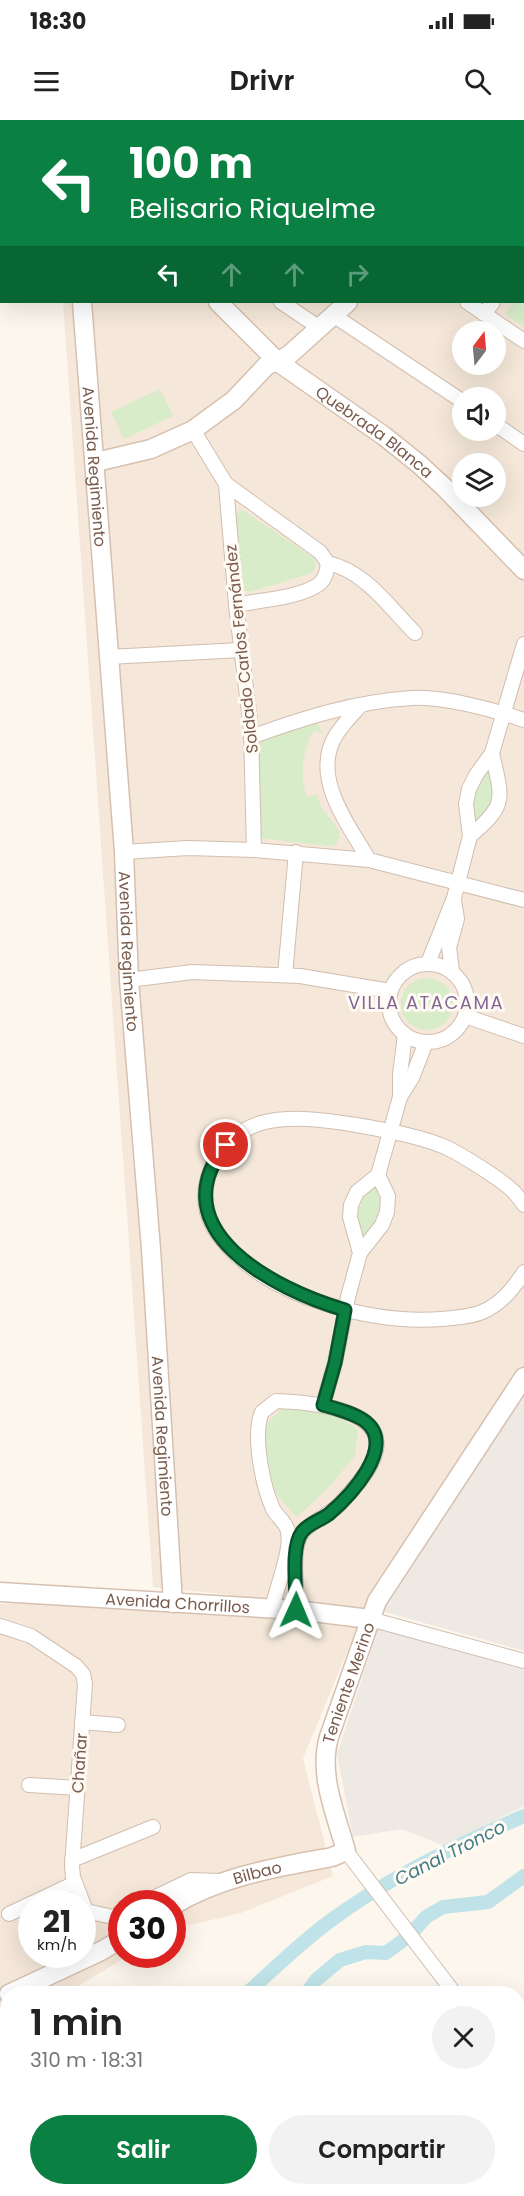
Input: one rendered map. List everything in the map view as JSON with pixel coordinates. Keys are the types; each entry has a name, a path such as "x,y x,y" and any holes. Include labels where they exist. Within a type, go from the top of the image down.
{"street":[{"name":"Avenida Regimiento","path":"82,303 124,852 129,980 151,1249 172,1603"},
{"name":"Quebrada Blanca","path":"219,303 278,362 384,436 419,464 524,570"},
{"path":"282,303 327,322 452,395"},
{"path":"96,462 151,449 193,430 234,400 266,366 288,356 347,303"},
{"path":"468,303 524,341"},
{"path":"484,314 493,303"},
{"path":"193,430 226,484 320,552 328,562 342,566 360,577 415,633"},
{"path":"506,432 524,444"},
{"name":"Soldado Carlos Fernández","path":"226,484 236,605 252,736 254,850"},
{"path":"236,605 302,592 321,584 327,574 328,562"},
{"path":"428,963 454,898 470,836 466,804 469,789 492,753 524,644"},
{"path":"108,657 241,650"},
{"path":"252,736 290,723 362,704 414,697 461,704 524,720"},
{"path":"362,704 334,737 327,775 340,813 369,860"},
{"path":"470,836 491,818 498,807 500,789 492,753"},
{"path":"124,852 188,848 254,850 369,860 524,900"},
{"path":"285,975 296,852"},
{"path":"452,971 449,947 457,919 454,898"},
{"path":"428,963 452,971 460,980 467,1003 465,1016 459,1027 450,1036 438,1041 426,1042 405,1035 396,1027 390,1016 388,1004 395,980 404,971 416,965 428,963"},
{"path":"129,980 192,972 285,975 345,982 390,991"},
{"path":"465,1016 524,1036"},
{"path":"360,1253 350,1216 351,1205 357,1192 378,1175 400,1097 400,1074 405,1035"},
{"path":"400,1097 412,1078 426,1042"},
{"path":"524,1205 513,1191 441,1145 327,1121 287,1120 262,1123 244,1131 226,1145 213,1163 207,1181 207,1213 216,1231 235,1253 263,1274 288,1288 345,1310 393,1319 427,1320 481,1312 513,1290 524,1272"},
{"path":"323,1405 360,1253 382,1225 387,1212 388,1196 378,1175"},
{"name":"Teniente Merino","path":"449,1986 346,1851 327,1782 325,1754 377,1601 524,1377"},
{"path":"272,1609 288,1551 287,1527 274,1510 264,1481 258,1431 259,1420 267,1406 276,1401 323,1405 360,1418 369,1424 375,1438 376,1449 366,1472 327,1515 302,1531 295,1561 296,1610"},
{"path":"287,1527 302,1531"},
{"name":"Avenida Chorrillos","path":"2,1593 296,1610 370,1618 524,1661"},
{"name":"Chañar","path":"0,1626 31,1636 80,1670 85,1684 72,1871 86,1911 108,1916"},
{"path":"82,1722 118,1725"},
{"path":"28,1785 78,1788"},
{"path":"72,1860 153,1827"},
{"name":"Bilbao","path":"186,1899 227,1881 257,1872 332,1857 346,1851"},
{"path":"170,1890 191,1880 227,1881"},
{"path":"9,1914 75,1883"},
{"path":"25,1986 108,1947"}],"shaded area":[{"path":"63,303 524,303 524,1386 366,1607 303,1758 333,1876 241,1913 186,1926 186,1890 108,1890 108,1968 78,1986 0,1986 0,1604 232,1595 153,1587"},
{"path":"524,1386 524,1651 378,1610"},
{"path":"379,1627 524,1670 524,1806 445,1846 401,1829 353,1837 337,1754"}],"green space":[{"path":"513,303 524,303 524,328 505,314"},
{"path":"160,389 173,416 124,439 111,412"},
{"path":"243,510 315,559 315,568 312,573 250,592 244,590 239,584 235,515 238,511"},
{"path":"311,722 318,724 323,734 314,730 307,746 303,763 305,789 307,797 317,794 321,807 340,832 339,839 334,846 327,846 259,838 258,742"},
{"path":"491,765 494,783 492,798 486,812 475,826 474,793 480,779"},
{"path":"422,978 432,978 446,985 453,1004 446,1023 432,1030 422,1030 412,1026 405,1019 401,1009 401,999 405,989 412,982"},
{"path":"375,1186 380,1207 375,1221 363,1240 356,1215 365,1191"},
{"path":"281,1409 331,1415 358,1430 355,1456 327,1489 297,1517 278,1496 269,1477 267,1466 263,1428"}],"waterway":[{"name":"Canal Tronco","path":"255,1986 319,1929 376,1890 449,1850 524,1816"},
{"path":"312,1986 340,1960 366,1952 386,1953 410,1935 426,1917 443,1907 488,1902 524,1876"}],"district":[{"name":"VILLA ATACAMA","path":"426,1003"}],"route":[{"path":"226,1145 213,1163 207,1181 207,1213 211,1222 235,1253 263,1274 310,1298 345,1310 335,1363 323,1405 343,1411 369,1424 377,1445 366,1472 347,1495 327,1515 302,1531 295,1561 296,1610"}]}
